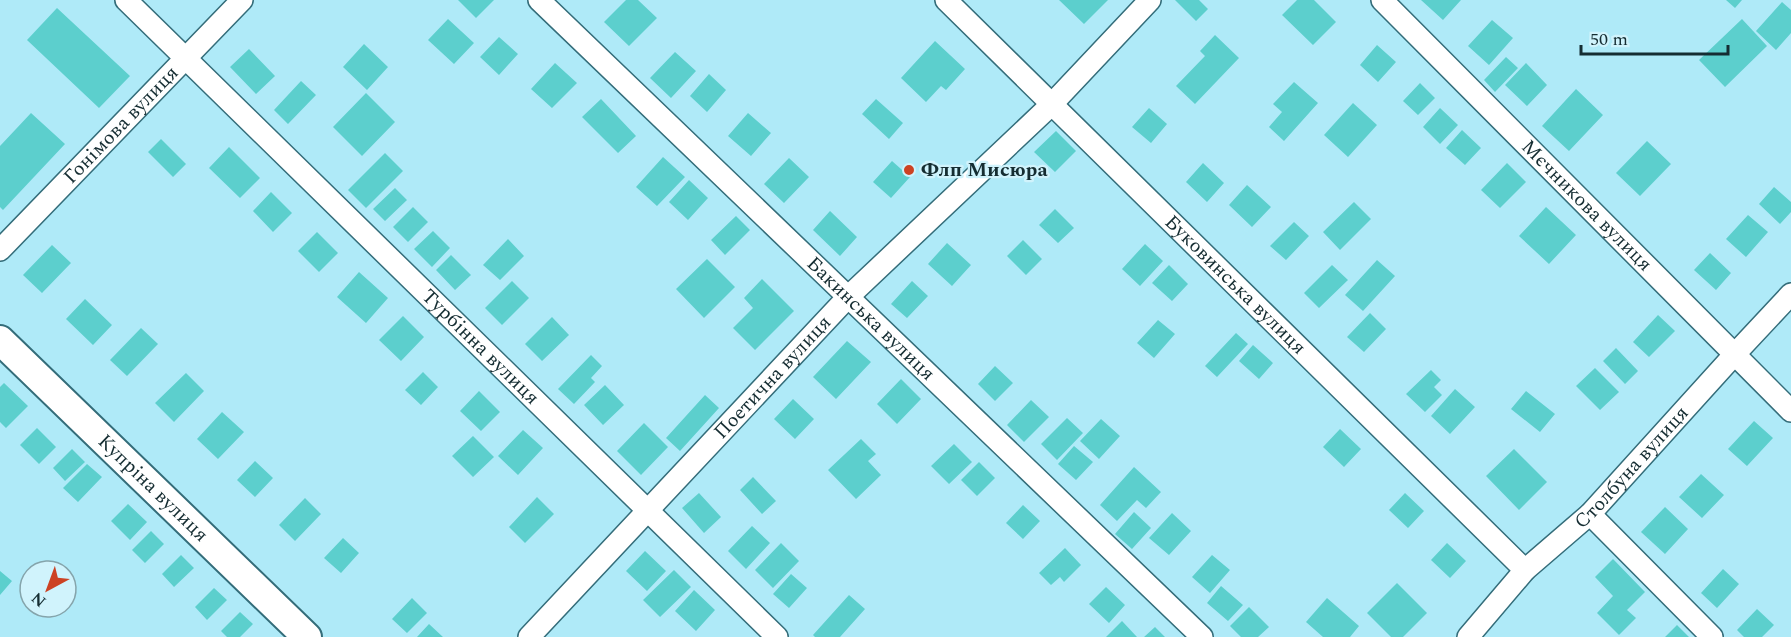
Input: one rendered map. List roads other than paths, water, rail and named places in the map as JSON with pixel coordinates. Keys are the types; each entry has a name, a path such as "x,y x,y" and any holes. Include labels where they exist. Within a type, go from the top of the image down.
{"main road":[{"name":"Купріна вулиця","path":"0,340 307,637"}],"street":[{"name":"Турбінна вулиця","path":"126,0 777,637"},
{"name":"Гонімова вулиця","path":"0,250 242,0"},
{"name":"Бакинська вулиця","path":"539,0 1202,637"},
{"name":"Буковинська вулиця","path":"946,0 1525,570"},
{"name":"Поетична вулиця","path":"529,637 848,297 1051,105 1150,0"},
{"name":"Мєчникова вулиця","path":"1382,0 1791,411"},
{"name":"Столбуна вулиця","path":"1468,637 1525,570 1590,514 1791,294"},
{"path":"1590,514 1712,637"}],"place":[{"name":"Флп Мисюра","path":"909,170"}]}
